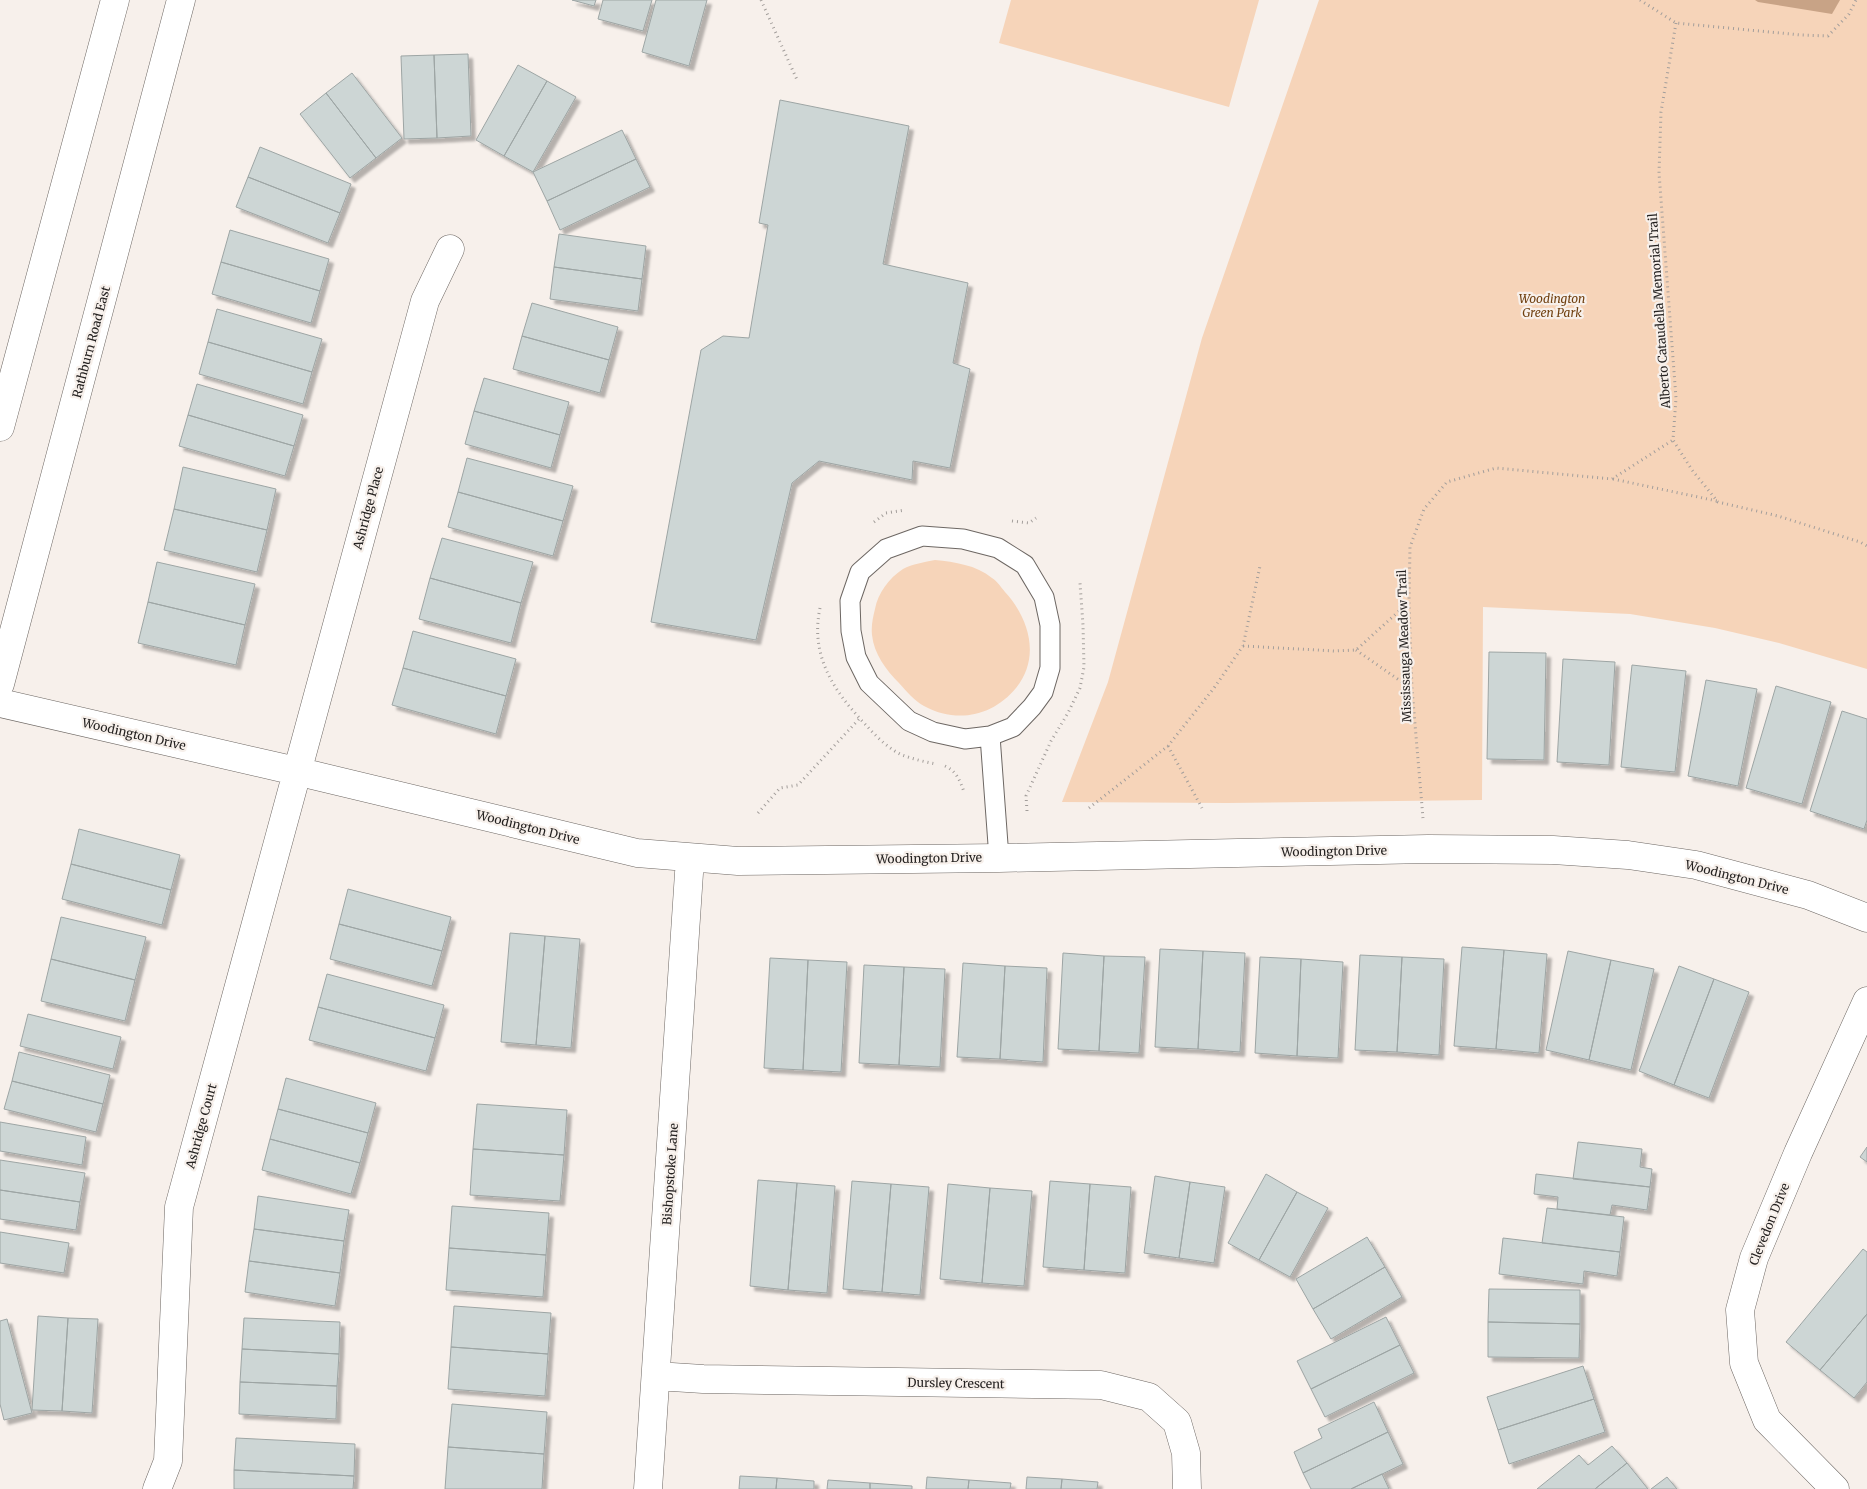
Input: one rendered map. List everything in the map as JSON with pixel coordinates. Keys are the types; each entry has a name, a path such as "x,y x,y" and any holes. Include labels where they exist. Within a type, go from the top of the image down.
{"street":[{"path":"0,427 115,0"},
{"name":"Rathburn Road East","path":"0,684 181,0"},
{"name":"Ashridge Place","path":"296,771 426,301 450,249"},
{"name":"Woodington Drive","path":"0,703 296,771 637,853 738,861 999,858 1428,849 1553,850 1628,855 1696,865 1808,895 1867,918"},
{"name":"Ashridge Court","path":"157,1489 168,1460 179,1207 296,771"},
{"name":"Bishopstoke Lane","path":"648,1489 690,858"},
{"name":"Clevedon Drive","path":"1835,1489 1767,1420 1744,1363 1740,1310 1754,1258 1798,1153 1867,1001"},
{"name":"Dursley Crescent","path":"656,1376 704,1379 1101,1385 1149,1398 1177,1422 1186,1453 1187,1489"}],"lane":[{"path":"922,536 963,539 998,548 1025,564 1044,597 1050,625 1050,668 1043,692 1032,708 1013,727 990,736 965,739 934,732 909,721 869,683 856,657 851,631 850,601 860,572 886,549 922,536"},
{"path":"990,736 999,858"}],"path":[{"path":"761,0 798,82"},
{"path":"1640,0 1676,23 1802,36 1828,36 1849,14 1856,0"},
{"name":"Alberto Cataudella Memorial Trail","path":"1673,440 1676,398 1659,173 1661,112 1676,23"},
{"path":"1612,479 1673,440 1692,470 1718,502 1778,516 1860,542 1867,546"},
{"name":"Mississauga Meadow Trail","path":"1428,849 1421,804 1412,689 1409,602 1410,546 1424,509 1447,482 1496,468 1612,479 1718,502"},
{"path":"872,523 886,513 910,509"},
{"path":"1009,521 1029,522 1036,518"},
{"path":"1089,808 1168,746 1214,688 1243,646 1260,566"},
{"path":"822,601 818,617 820,651 831,682 845,703 882,742 902,754 925,762 946,766 954,772 960,781 965,795"},
{"path":"1356,650 1409,602"},
{"path":"1243,646 1335,651 1356,650 1412,689"},
{"path":"758,813 780,788 798,785 860,718"},
{"path":"1168,746 1202,808"}],"green space":[{"path":"1011,0 1259,0 1229,107 999,43"},
{"name":"Woodington Green Park","path":"1319,0 1867,0 1867,669 1779,643 1715,628 1630,614 1483,607 1482,800 1227,803 1062,802 1108,682 1202,338"},
{"path":"935,560 972,567 994,579 1013,602 1026,626 1030,651 1024,676 1007,698 985,711 962,716 949,715 936,712 924,706 914,699 894,678 875,649 872,635 874,615 876,603 885,586 903,569 914,564"}],"shaded area":[{"path":"1755,0 1840,0 1832,14"}],"building":[{"path":"572,0 596,0 594,6"},
{"path":"603,0 652,0 643,31 598,19"},
{"path":"656,0 707,0 689,66 642,52"},
{"path":"468,54 471,136 437,138 434,55"},
{"path":"434,55 437,138 404,139 401,56"},
{"path":"518,65 547,81 504,156 476,140"},
{"path":"352,73 402,138 376,158 326,93"},
{"path":"547,81 576,97 533,172 504,156"},
{"path":"326,93 376,158 350,178 300,114"},
{"path":"780,100 909,126 883,264 968,283 953,363 970,369 950,468 913,461 912,480 819,461 792,483 756,640 651,622 701,350 723,336 749,338 768,225 759,223"},
{"path":"622,130 636,159 547,201 533,172"},
{"path":"260,147 351,184 340,213 248,177"},
{"path":"636,159 650,187 560,230 547,201"},
{"path":"248,177 340,213 328,243 236,207"},
{"path":"230,230 329,259 320,291 221,262"},
{"path":"559,234 646,246 642,279 554,267"},
{"path":"221,262 320,291 311,323 212,294"},
{"path":"554,267 642,279 638,311 550,299"},
{"path":"532,303 618,327 609,360 522,336"},
{"path":"217,309 322,339 312,372 208,342"},
{"path":"522,336 609,360 600,393 513,369"},
{"path":"208,342 312,372 303,404 199,374"},
{"path":"484,378 569,402 560,435 474,411"},
{"path":"197,384 303,415 294,446 188,415"},
{"path":"474,411 560,435 551,468 465,444"},
{"path":"188,415 294,446 285,476 179,446"},
{"path":"467,458 573,486 563,521 458,492"},
{"path":"183,467 276,489 267,530 174,509"},
{"path":"458,492 563,521 553,556 448,527"},
{"path":"174,509 267,530 257,572 164,550"},
{"path":"442,538 533,562 521,603 430,578"},
{"path":"157,562 255,584 245,625 148,602"},
{"path":"430,578 521,603 511,643 419,619"},
{"path":"148,602 245,625 236,665 138,643"},
{"path":"413,631 516,659 506,696 403,668"},
{"path":"1489,652 1546,653 1544,760 1487,759"},
{"path":"1563,659 1615,662 1609,765 1557,762"},
{"path":"1632,665 1686,671 1675,772 1621,767"},
{"path":"403,668 506,696 496,734 392,705"},
{"path":"1706,680 1757,689 1738,786 1688,776"},
{"path":"1776,686 1831,702 1802,804 1746,788"},
{"path":"1842,711 1867,719 1867,820 1864,829 1810,811"},
{"path":"79,829 180,855 171,890 71,864"},
{"path":"71,864 171,890 162,925 62,899"},
{"path":"348,889 451,917 442,951 339,924"},
{"path":"61,917 146,937 135,980 51,959"},
{"path":"339,924 442,951 432,986 330,959"},
{"path":"510,933 545,936 536,1045 501,1042"},
{"path":"545,936 580,939 571,1048 536,1045"},
{"path":"1462,947 1504,950 1496,1049 1454,1046"},
{"path":"1160,949 1203,951 1198,1049 1155,1047"},
{"path":"1504,950 1547,954 1539,1053 1496,1049"},
{"path":"1203,951 1245,953 1240,1052 1198,1049"},
{"path":"1568,951 1611,960 1589,1060 1546,1050"},
{"path":"1063,953 1104,956 1099,1051 1058,1049"},
{"path":"1360,955 1402,957 1397,1052 1355,1050"},
{"path":"1104,956 1145,957 1139,1053 1099,1051"},
{"path":"1260,957 1301,959 1297,1056 1255,1053"},
{"path":"1402,957 1444,959 1439,1055 1397,1052"},
{"path":"770,958 808,960 803,1070 764,1068"},
{"path":"51,959 135,980 125,1021 41,1001"},
{"path":"1301,959 1343,962 1338,1058 1297,1056"},
{"path":"808,960 847,962 841,1072 803,1070"},
{"path":"1611,960 1654,969 1631,1070 1589,1060"},
{"path":"963,963 1005,966 1000,1059 957,1057"},
{"path":"864,965 904,967 899,1065 859,1063"},
{"path":"1005,966 1047,968 1043,1062 1000,1059"},
{"path":"1679,966 1714,979 1674,1085 1639,1071"},
{"path":"904,967 945,969 940,1067 899,1065"},
{"path":"327,974 444,1005 435,1038 318,1007"},
{"path":"1714,979 1749,992 1709,1098 1674,1085"},
{"path":"318,1007 435,1038 426,1071 309,1040"},
{"path":"28,1014 121,1037 113,1069 20,1046"},
{"path":"19,1052 110,1075 103,1104 12,1081"},
{"path":"286,1078 376,1103 368,1133 278,1109"},
{"path":"12,1081 103,1104 96,1132 4,1109"},
{"path":"477,1104 567,1110 564,1155 473,1149"},
{"path":"278,1109 368,1133 360,1163 270,1139"},
{"path":"0,1122 86,1137 82,1165 0,1151"},
{"path":"270,1139 360,1163 351,1194 262,1170"},
{"path":"1578,1142 1642,1149 1640,1167 1652,1169 1650,1187 1573,1179"},
{"path":"1867,1147 1867,1162 1860,1157"},
{"path":"473,1149 564,1155 560,1201 470,1195"},
{"path":"0,1160 85,1173 80,1202 0,1190"},
{"path":"1266,1174 1297,1192 1259,1260 1228,1243"},
{"path":"1536,1174 1650,1187 1647,1210 1612,1205 1610,1215 1557,1209 1558,1197 1534,1194"},
{"path":"1155,1176 1190,1182 1179,1258 1144,1253"},
{"path":"758,1180 797,1183 788,1290 750,1286"},
{"path":"852,1181 891,1184 882,1292 843,1289"},
{"path":"1050,1181 1090,1184 1084,1270 1043,1267"},
{"path":"1190,1182 1225,1187 1214,1263 1179,1258"},
{"path":"797,1183 835,1186 827,1293 788,1290"},
{"path":"891,1184 929,1187 920,1295 882,1292"},
{"path":"948,1184 990,1188 982,1283 940,1279"},
{"path":"1090,1184 1131,1187 1125,1273 1084,1270"},
{"path":"990,1188 1032,1191 1024,1286 982,1283"},
{"path":"0,1190 80,1202 76,1230 0,1219"},
{"path":"1297,1192 1328,1208 1290,1277 1259,1260"},
{"path":"258,1196 349,1210 344,1241 254,1229"},
{"path":"452,1206 549,1213 546,1255 449,1248"},
{"path":"1547,1208 1624,1217 1620,1252 1542,1243"},
{"path":"254,1229 344,1241 340,1273 249,1261"},
{"path":"0,1232 69,1243 64,1273 0,1263"},
{"path":"1367,1237 1385,1267 1313,1309 1296,1279"},
{"path":"1503,1238 1620,1252 1617,1276 1584,1271 1583,1284 1499,1274"},
{"path":"449,1248 546,1255 543,1297 446,1290"},
{"path":"1863,1249 1867,1252 1867,1314 1820,1370 1786,1342"},
{"path":"249,1261 340,1273 335,1306 245,1292"},
{"path":"1385,1267 1402,1297 1331,1339 1313,1309"},
{"path":"1489,1289 1580,1290 1580,1324 1488,1322"},
{"path":"454,1306 551,1313 548,1354 451,1347"},
{"path":"1867,1314 1867,1382 1854,1398 1820,1370"},
{"path":"38,1316 68,1318 62,1411 32,1410"},
{"path":"1386,1317 1400,1345 1311,1389 1297,1361"},
{"path":"68,1318 98,1319 92,1413 62,1411"},
{"path":"244,1318 340,1322 339,1354 242,1349"},
{"path":"7,1319 32,1413 4,1420 0,1404 0,1321"},
{"path":"1488,1322 1580,1324 1579,1358 1488,1357"},
{"path":"1400,1345 1414,1373 1325,1417 1311,1389"},
{"path":"451,1347 548,1354 545,1396 448,1389"},
{"path":"242,1349 339,1354 337,1386 240,1382"},
{"path":"1583,1366 1594,1399 1498,1430 1487,1397"},
{"path":"240,1382 337,1386 336,1419 239,1414"},
{"path":"1594,1399 1605,1432 1509,1464 1498,1430"},
{"path":"1374,1402 1388,1432 1303,1473 1294,1452 1322,1438 1318,1429"},
{"path":"452,1404 547,1412 544,1454 448,1447"},
{"path":"1388,1432 1403,1464 1351,1489 1311,1489 1303,1473"},
{"path":"236,1438 355,1444 354,1476 234,1470"},
{"path":"1612,1446 1627,1463 1595,1489 1537,1489 1579,1455 1588,1465"},
{"path":"448,1447 544,1454 542,1489 445,1489"},
{"path":"1627,1463 1648,1489 1595,1489"},
{"path":"234,1470 354,1476 353,1489 234,1489"},
{"path":"1382,1474 1389,1489 1351,1489"},
{"path":"740,1476 777,1478 776,1489 739,1489"},
{"path":"927,1477 969,1480 968,1489 926,1489"},
{"path":"1027,1477 1062,1479 1061,1489 1026,1489"},
{"path":"1667,1477 1677,1489 1651,1489"},
{"path":"777,1478 814,1481 814,1489 776,1489"},
{"path":"1062,1479 1098,1482 1097,1489 1061,1489"},
{"path":"828,1480 870,1483 870,1489 827,1489"},
{"path":"969,1480 1011,1483 1010,1489 968,1489"},
{"path":"870,1483 912,1486 912,1489 870,1489"}]}
